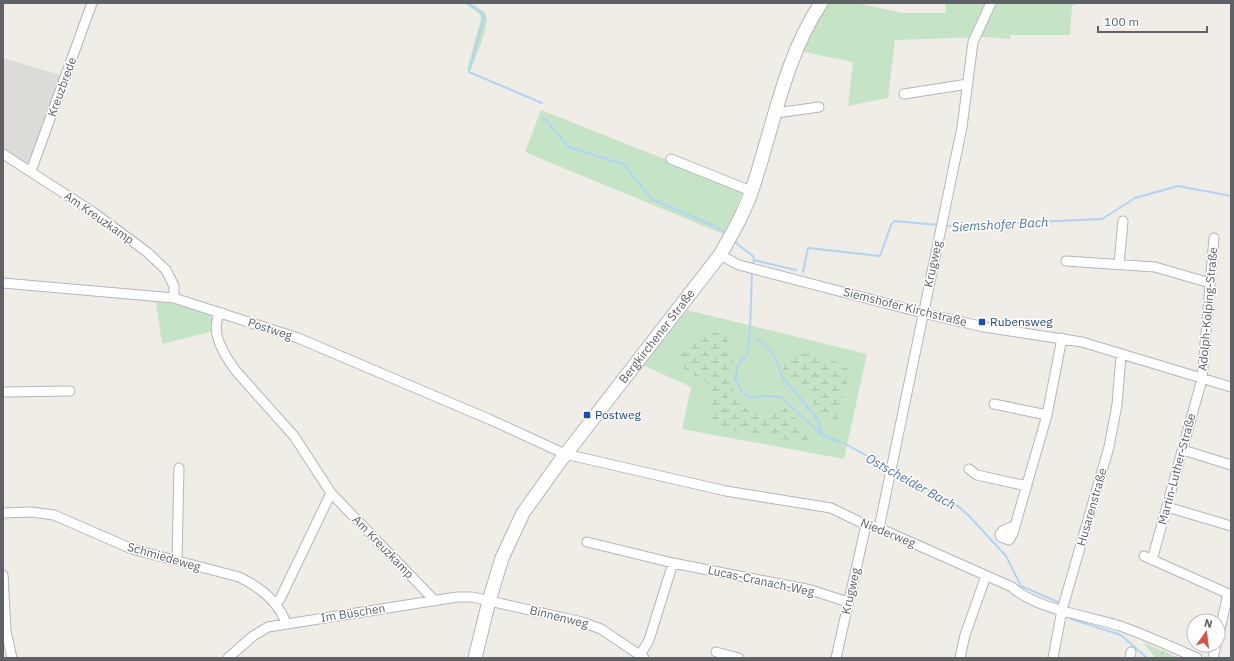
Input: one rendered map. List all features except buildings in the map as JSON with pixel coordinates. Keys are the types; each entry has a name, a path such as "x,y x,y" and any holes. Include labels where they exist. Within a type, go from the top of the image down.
{"street":[{"name":"Kreuzbrede","path":"31,171 92,3"},
{"name":"Bergkirchener Straße","path":"475,658 488,601 502,558 516,526 532,500 565,454 720,255 741,218 801,36 821,3"},
{"name":"Krugweg","path":"879,528 962,128 973,42 991,3"},
{"path":"904,94 968,84"},
{"path":"776,114 819,107"},
{"name":"Am Kreuzkamp","path":"3,154 93,212 148,252 166,270 174,286 174,298"},
{"path":"671,159 751,191"},
{"path":"1119,264 1123,221"},
{"name":"Adolph-Kolping-Straße","path":"1202,379 1214,238"},
{"name":"Siemshofer Kirchstraße","path":"720,255 739,265 923,313 984,327 1082,342 1231,387"},
{"path":"1066,261 1154,266 1210,283"},
{"name":"Postweg","path":"3,283 174,298 298,338 491,420 565,454"},
{"name":"Am Kreuzkamp","path":"222,313 217,321 218,334 227,359 257,396 294,436 331,493 435,601"},
{"path":"1014,526 1047,415 1062,338"},
{"name":"Husarenstraße","path":"1053,658 1062,610 1109,447 1117,405 1121,355"},
{"name":"Martin-Luther-Straße","path":"1202,379 1167,507 1148,558 1230,594"},
{"path":"3,392 70,391"},
{"path":"994,404 1047,415"},
{"path":"1183,450 1231,465"},
{"name":"Niederweg","path":"565,454 726,490 831,508 866,525 879,528 1012,587 1020,594 1062,610 1122,627 1197,658"},
{"path":"177,560 179,468"},
{"path":"969,469 977,475 1027,486"},
{"path":"276,604 280,599 331,493"},
{"path":"1167,507 1231,526"},
{"name":"Schmiedeweg","path":"3,513 31,512 54,515 132,549 239,577 254,584 276,604 286,623"},
{"name":"Krugweg","path":"836,658 866,525"},
{"name":"Lucas-Cranach-Weg","path":"588,542 673,563 812,590 848,602"},
{"path":"642,656 649,640 673,563"},
{"path":"3,575 6,631 12,658"},
{"path":"960,658 965,635 986,576"},
{"path":"1225,613 1230,594"},
{"name":"Im Büschen","path":"228,658 253,636 268,627 286,623 457,597 472,597 488,601"},
{"name":"Binnenweg","path":"488,601 582,622 601,629 642,656"},
{"path":"716,652 739,658"}],"shaded area":[{"path":"3,58 61,75 30,160 25,166 3,151"}],"green space":[{"path":"464,3 470,3 486,13 487,18 479,50 471,70 467,69 481,19 480,14"},
{"path":"824,3 857,3 902,13 946,13 945,3 1080,3 1072,6 1070,35 1010,35 1010,39 984,37 895,40 888,98 848,106 853,62 799,51"},
{"path":"541,110 743,190 733,216 723,234 525,152"},
{"path":"156,302 170,303 211,314 214,331 162,344"},
{"path":"687,310 867,354 844,459 682,429 691,387 643,365"},
{"path":"705,332 718,333 729,338 733,360 730,381 743,405 755,412 771,410 781,406 785,408 807,430 816,436 816,442 811,445 735,430 707,420 713,397 712,390 703,380 689,373 678,360 685,346 695,337"},
{"path":"795,352 825,357 848,368 847,383 836,427 829,426 805,393 785,375 783,366 789,356"},
{"path":"1144,643 1179,658 1155,658"}],"waterway":[{"name":"Ostscheider Bach","path":"467,3 481,12 484,18 469,72 542,103"},
{"name":"Ostscheider Bach","path":"543,117 569,147 623,164 652,199 714,226 724,232"},
{"name":"Siemshofer Bach","path":"943,226 1102,219 1135,198 1178,186 1231,196"},
{"name":"Siemshofer Bach","path":"803,272 808,248 880,256 891,225 894,221 939,225"},
{"name":"Ostscheider Bach","path":"735,242 754,257 753,265"},
{"name":"Siemshofer Bach","path":"754,260 796,270"},
{"name":"Ostscheider Bach","path":"752,272 750,330 747,354 738,365 735,379 742,392 752,398 764,396 781,397 821,434 840,442"},
{"path":"756,339 765,344 775,357 783,378 818,419 821,434"},
{"name":"Ostscheider Bach","path":"844,443 888,468"},
{"name":"Ostscheider Bach","path":"894,471 958,506 1006,556 1021,586 1058,602"},
{"name":"Ostscheider Bach","path":"1071,619 1121,635 1147,658"}],"place":[{"name":"Rubensweg","path":"982,322"},
{"name":"Postweg","path":"587,415"}]}
